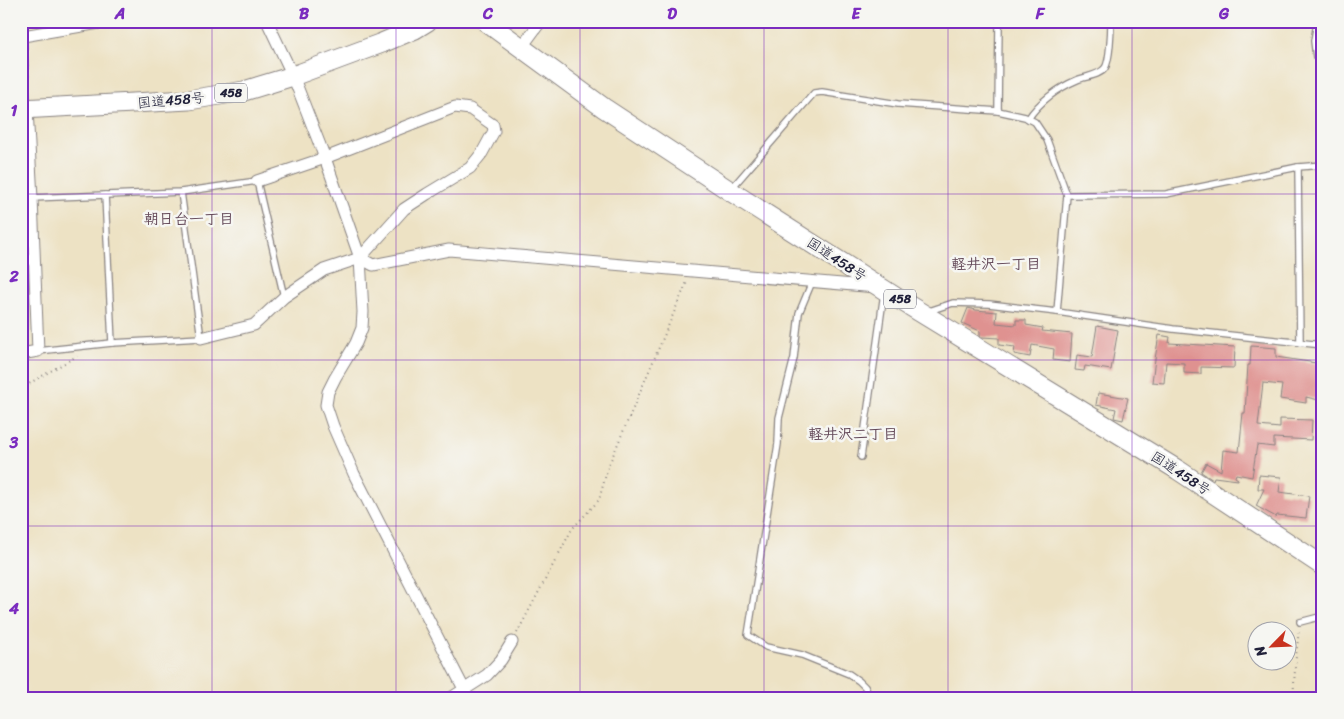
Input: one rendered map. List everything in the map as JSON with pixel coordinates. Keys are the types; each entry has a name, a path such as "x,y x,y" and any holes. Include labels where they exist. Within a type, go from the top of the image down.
{"highway":[{"name":"国道458号","path":"24,109 188,100 244,91 293,76 382,43 415,29 428,21"},
{"name":"国道458号","path":"485,21 604,108 730,191 883,289 1178,470 1323,566"}],"street":[{"path":"267,21 293,76 325,158 360,258 362,328 356,343 328,392 326,406 354,474 464,689"},
{"path":"521,48 541,21"},
{"path":"22,36 108,22"},
{"path":"201,338 254,325 284,296 324,270 360,258 404,209 470,168 482,153 494,131 493,125 470,109 455,107 325,158 257,181"},
{"path":"21,354 38,351 27,199 24,109"},
{"path":"360,258 373,265 450,250 812,281 883,289"},
{"path":"451,698 487,674 501,660 512,642"}],"lane":[{"path":"22,21 24,109"},
{"path":"998,111 999,22 1010,21"},
{"path":"1028,119 1034,110 1054,93 1077,80 1102,72 1107,65 1111,30 1110,21"},
{"path":"1316,21 1314,41 1316,57 1323,60"},
{"path":"730,191 814,94 822,92 898,104 998,111 1028,119 1035,122 1047,140 1067,195 1057,312"},
{"path":"1067,195 1166,194 1298,167 1323,165"},
{"path":"1298,167 1300,343"},
{"path":"27,199 181,192 257,181 284,296"},
{"path":"38,351 112,343 201,338 181,192"},
{"path":"105,195 112,343"},
{"path":"812,281 799,313 794,358 779,418 778,444 748,635 766,647 802,655 850,674 866,687 870,698"},
{"path":"861,457 883,289"},
{"path":"922,313 953,303 989,304 1173,329 1323,346"},
{"path":"1300,622 1323,616"}],"path":[{"path":"512,642 572,529 600,500 608,467 692,271"},
{"path":"21,389 82,353"},
{"path":"1293,698 1300,622"}],"building":[{"path":"968,308 997,312 996,323 1016,325 1016,320 1026,320 1026,325 1043,328 1042,331 1072,334 1070,362 1053,360 1054,349 1032,345 1030,357 1014,354 1015,347 999,345 999,338 980,336 980,331 962,323"},
{"path":"1097,326 1118,330 1111,370 1085,366 1084,371 1075,370 1077,355 1092,357"},
{"path":"1159,335 1170,337 1169,343 1235,347 1234,368 1201,367 1201,374 1184,373 1184,363 1166,362 1164,383 1152,382"},
{"path":"1251,346 1276,348 1276,357 1323,364 1323,401 1306,397 1306,403 1280,399 1282,385 1263,383 1258,426 1280,428 1280,419 1312,420 1311,440 1274,438 1274,447 1257,445 1252,477 1236,474 1235,477 1238,480 1214,477 1213,480 1201,472 1206,463 1221,471 1223,450 1239,452 1243,413 1245,413"},
{"path":"1098,393 1128,398 1123,420 1114,418 1116,409 1096,405"},
{"path":"1259,475 1281,477 1279,492 1309,496 1306,518 1277,515 1276,517 1256,506 1264,489 1258,489"}],"district":[{"name":"朝日台一丁目","path":"189,219"},
{"name":"軽井沢一丁目","path":"996,264"},
{"name":"軽井沢二丁目","path":"853,434"}]}
